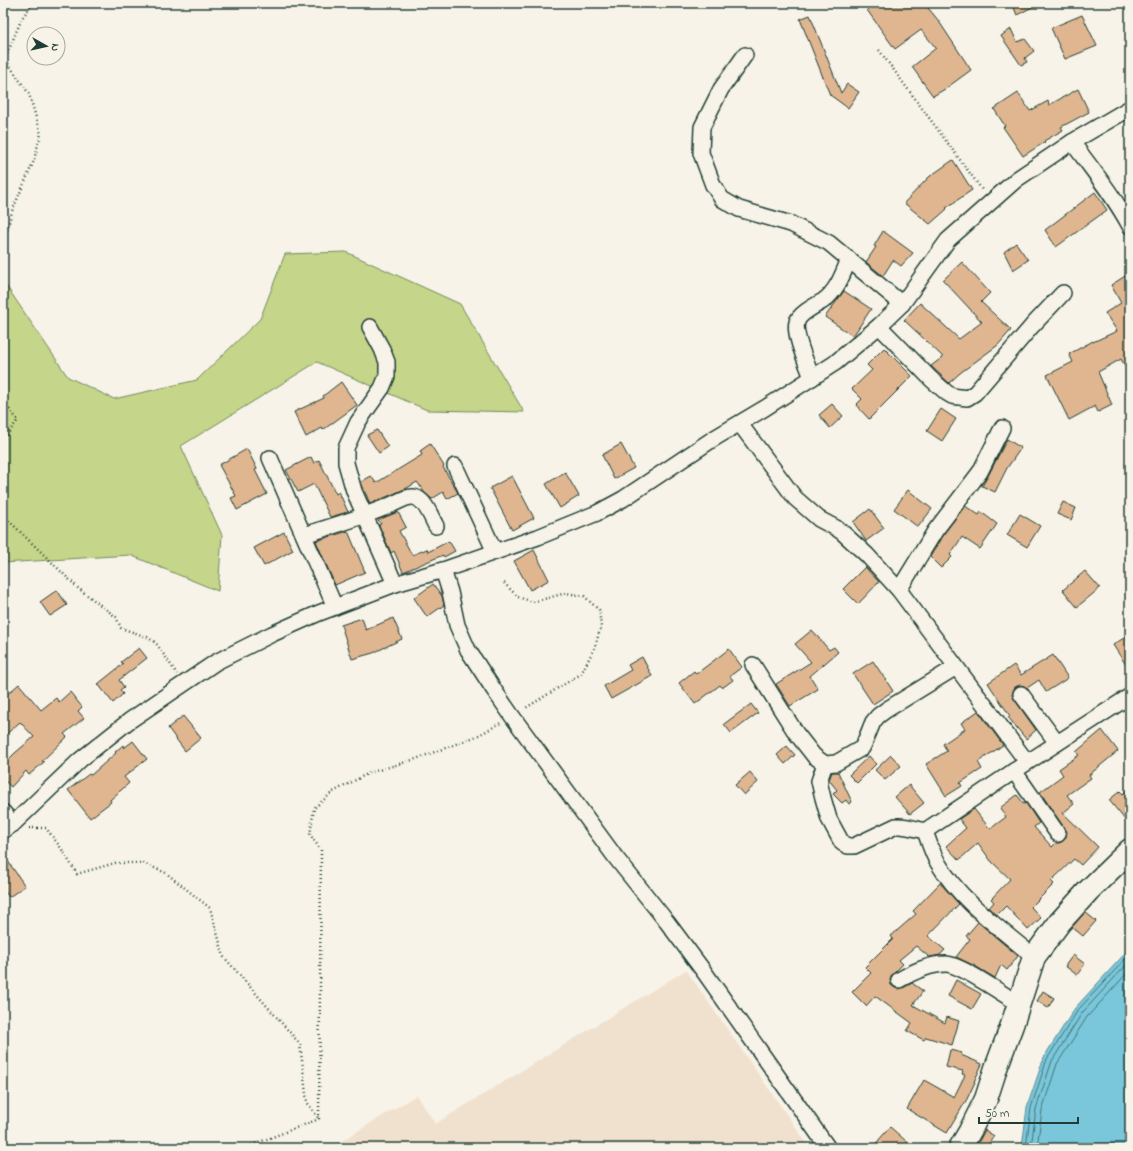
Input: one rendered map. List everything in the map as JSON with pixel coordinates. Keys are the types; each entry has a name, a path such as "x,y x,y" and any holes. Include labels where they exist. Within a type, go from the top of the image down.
{"highway":[{"path":"960,1148 986,1099 1034,957 1060,922 1088,891 1130,850"}],"street":[{"path":"745,55 721,89 702,127 701,152 713,185 722,199 739,209 791,224 829,243 902,304"},
{"path":"3,812 13,827 80,760 129,721 216,662 272,634 335,607 395,584 443,570 538,537 597,513 623,499 713,439 740,424 835,363 879,326 902,304 948,240 990,202 1017,179 1072,142 1130,108"},
{"path":"1072,142 1114,199 1130,226"},
{"path":"812,378 799,342 797,321 802,315 833,292 849,259"},
{"path":"879,326 946,393 952,396 967,398 975,393 1032,326 1063,293"},
{"path":"370,327 387,362 387,376 382,388 358,422 346,448 346,463 354,491 395,584"},
{"path":"740,424 795,498 819,519 843,533 867,555 899,590 1027,762"},
{"path":"899,590 934,530 980,472 1002,428"},
{"path":"270,458 335,607"},
{"path":"455,466 495,552"},
{"path":"304,535 378,511 407,498 415,497 424,504 436,526"},
{"path":"443,570 450,592 457,625 468,650 512,716 616,858 705,973 828,1148"},
{"path":"753,665 796,733 814,756 825,764 836,763 858,751 864,744 873,722 878,716 956,667"},
{"path":"1021,694 1057,743"},
{"path":"925,832 1027,762 1130,696"},
{"path":"825,764 820,781 822,798 829,819 842,843 848,846 854,846 901,825 925,832"},
{"path":"1014,771 1058,834"},
{"path":"925,832 937,862 955,888 970,904 1034,957"},
{"path":"899,980 912,972 931,966 947,964 962,969 1019,1004"}],"path":[{"path":"3,242 6,239 12,211 33,163 41,134 29,94 5,59 22,18 33,3"},
{"path":"879,50 990,202"},
{"path":"3,404 18,420 3,440"},
{"path":"3,515 78,588 116,617 121,628 147,637 156,643 184,684"},
{"path":"319,1119 321,850 310,835 314,808 333,792 369,772 416,759 477,736 581,674 594,649 601,627 599,610 584,596 566,593 533,602 518,597 504,583"},
{"path":"13,827 46,828 61,848 77,874 114,863 143,863 166,873 210,908 224,957 300,1044 307,1102 319,1119"},
{"path":"244,1148 319,1119"}],"shaded area":[{"path":"686,970 810,1148 330,1148 417,1095 435,1124"}],"green space":[{"path":"346,252 460,304 524,412 427,410 317,362 181,446 222,535 218,591 130,555 3,563 3,281 68,377 114,399 197,380 260,319 285,254"}],"water":[{"path":"1130,948 1130,1148 1022,1148 1027,1107 1044,1057 1075,1008"}],"building":[{"path":"877,3 924,3 938,20 971,70 933,96 912,67 936,48 921,30 895,49 867,10"},
{"path":"1012,3 1040,3 1017,15"},
{"path":"810,15 841,93 847,84 859,92 848,108 830,95 800,19"},
{"path":"1082,15 1097,46 1065,59 1051,28"},
{"path":"1011,29 1017,42 1025,39 1034,51 1025,58 1027,62 1021,65 1001,36"},
{"path":"1078,89 1089,112 1061,127 1063,130 1023,156 1003,127 1005,126 994,109 1018,93 1030,111 1048,101 1049,105"},
{"path":"953,160 972,190 946,208 947,209 930,224 904,203 929,177"},
{"path":"1095,192 1107,210 1056,247 1045,230"},
{"path":"883,231 913,253 901,266 893,260 883,276 866,262 876,247 874,246"},
{"path":"1016,243 1028,260 1013,270 1004,252"},
{"path":"962,262 990,293 981,302 1011,330 998,345 949,383 931,366 943,357 904,320 920,303 959,339 982,322 943,280"},
{"path":"1130,273 1130,376 1121,359 1098,372 1112,405 1098,412 1095,406 1069,420 1047,375 1073,362 1069,354 1093,341 1117,331 1105,313 1121,303 1111,285"},
{"path":"844,291 871,309 853,336 825,317"},
{"path":"884,348 912,376 869,419 856,405 862,399 852,389 872,370 867,365"},
{"path":"341,382 357,405 323,430 322,428 306,437 294,412 324,398 323,396"},
{"path":"832,404 843,416 830,428 819,415"},
{"path":"941,409 956,419 942,441 927,431"},
{"path":"377,430 388,447 379,453 367,435"},
{"path":"1007,439 1021,448 1007,468 995,492 982,486"},
{"path":"430,444 444,466 443,467 458,493 447,499 443,492 432,499 424,492 417,482 370,504 361,482 371,476 376,483 422,455 420,451"},
{"path":"621,444 634,468 614,479 602,455"},
{"path":"247,449 257,469 255,470 267,494 237,510 231,498 236,496 219,465"},
{"path":"311,457 314,463 319,460 336,494 339,492 348,512 330,517 314,484 298,492 286,470"},
{"path":"565,472 579,496 560,508 546,484"},
{"path":"512,476 534,518 512,530 490,488"},
{"path":"908,490 932,509 918,527 894,509"},
{"path":"1063,502 1076,508 1071,520 1057,514"},
{"path":"965,506 979,515 981,512 997,524 980,549 962,537 950,555 952,557 941,568 930,557 942,536"},
{"path":"870,509 884,528 866,541 853,522"},
{"path":"398,512 406,527 399,531 412,555 427,549 428,552 449,541 455,551 444,557 443,555 403,572 394,551 391,553 379,525 381,524 378,520"},
{"path":"1020,514 1040,526 1027,547 1007,535"},
{"path":"348,531 365,572 335,585 316,541"},
{"path":"284,532 293,550 264,566 254,548"},
{"path":"534,550 549,580 530,590 514,561"},
{"path":"865,567 879,582 858,604 843,589"},
{"path":"1085,571 1100,588 1077,607 1063,590"},
{"path":"433,584 442,596 444,605 427,617 414,598"},
{"path":"57,590 67,605 50,616 40,602"},
{"path":"362,618 366,630 393,618 402,639 373,653 352,659 341,625"},
{"path":"812,630 829,650 834,647 838,652 810,676 818,689 790,706 776,684 811,662 795,644"},
{"path":"1130,634 1130,671 1113,645"},
{"path":"139,648 147,658 119,680 124,687 120,690 123,694 113,703 98,684 123,664 121,662"},
{"path":"729,649 742,667 730,676 733,680 722,688 720,685 695,704 679,683 694,671 696,674"},
{"path":"1053,655 1068,678 1046,692 1039,680 1027,688 1020,685 1015,687 1013,691 1012,695 1014,699 1036,730 1026,739 1008,717 1010,716 988,683 1014,665 1021,675"},
{"path":"642,657 652,676 611,699 604,686 631,670 628,665"},
{"path":"873,661 893,691 873,704 853,674"},
{"path":"19,684 41,710 56,698 59,702 70,692 82,707 78,711 84,718 64,734 67,737 42,761 44,762 29,775 26,771 11,787 3,779 3,765 34,737 20,722 3,737 3,698"},
{"path":"751,704 758,713 731,733 724,724"},
{"path":"978,711 1003,745 978,762 982,769 960,783 962,786 946,796 926,764 947,751 943,744 965,729 961,723"},
{"path":"183,716 201,738 185,751 168,728"},
{"path":"1102,730 1118,751 1089,775 1091,778 1067,795 1074,804 1063,813 1098,847 1081,865 1074,859 1051,881 1054,884 1031,907 1041,918 1028,930 1006,906 997,915 989,908 994,902 991,899 1010,879 991,861 978,843 959,860 946,846 966,828 959,819 974,809 990,829 1006,817 1000,808 1017,795 1024,804 1026,803 1039,823 1034,827 1052,847 1056,843 1063,841 1067,832 1040,792 1063,775 1059,769 1079,755 1076,752"},
{"path":"133,741 147,759 124,777 129,783 110,800 111,802 90,818 68,790 89,774 91,775 123,745 124,748"},
{"path":"787,746 795,755 785,764 777,755"},
{"path":"891,755 901,766 885,780 875,770"},
{"path":"869,756 876,764 857,783 849,775"},
{"path":"750,772 758,782 744,795 735,785"},
{"path":"832,772 838,772 852,802 849,804 846,800 842,803 833,794 837,790 829,780"},
{"path":"909,785 924,803 910,814 895,797"},
{"path":"1130,787 1130,826 1109,800 1120,791 1123,794"},
{"path":"3,854 25,886 9,897 3,889"},
{"path":"940,883 959,904 928,936 945,950 940,955 929,957 916,946 899,960 903,964 892,975 890,980 891,985 898,989 912,983 923,991 913,1005 945,1023 947,1017 959,1021 952,1045 926,1037 924,1040 907,1031 912,1023 875,996 866,1006 852,992 871,973 865,967 893,939 891,936 916,914 913,911"},
{"path":"1085,912 1096,921 1083,936 1072,927"},
{"path":"978,922 1018,956 1007,970 1001,965 995,978 956,957 970,939 966,936"},
{"path":"1073,955 1085,964 1077,975 1065,966"},
{"path":"956,980 981,994 972,1009 948,996"},
{"path":"1043,991 1054,998 1048,1008 1037,1001"},
{"path":"950,1050 962,1053 961,1055 982,1064 967,1099 947,1133 907,1109 924,1080 954,1097 965,1075 962,1074 963,1071 946,1067"},
{"path":"890,1127 914,1148 872,1148"},
{"path":"985,1130 994,1136 986,1148 978,1143"}]}
